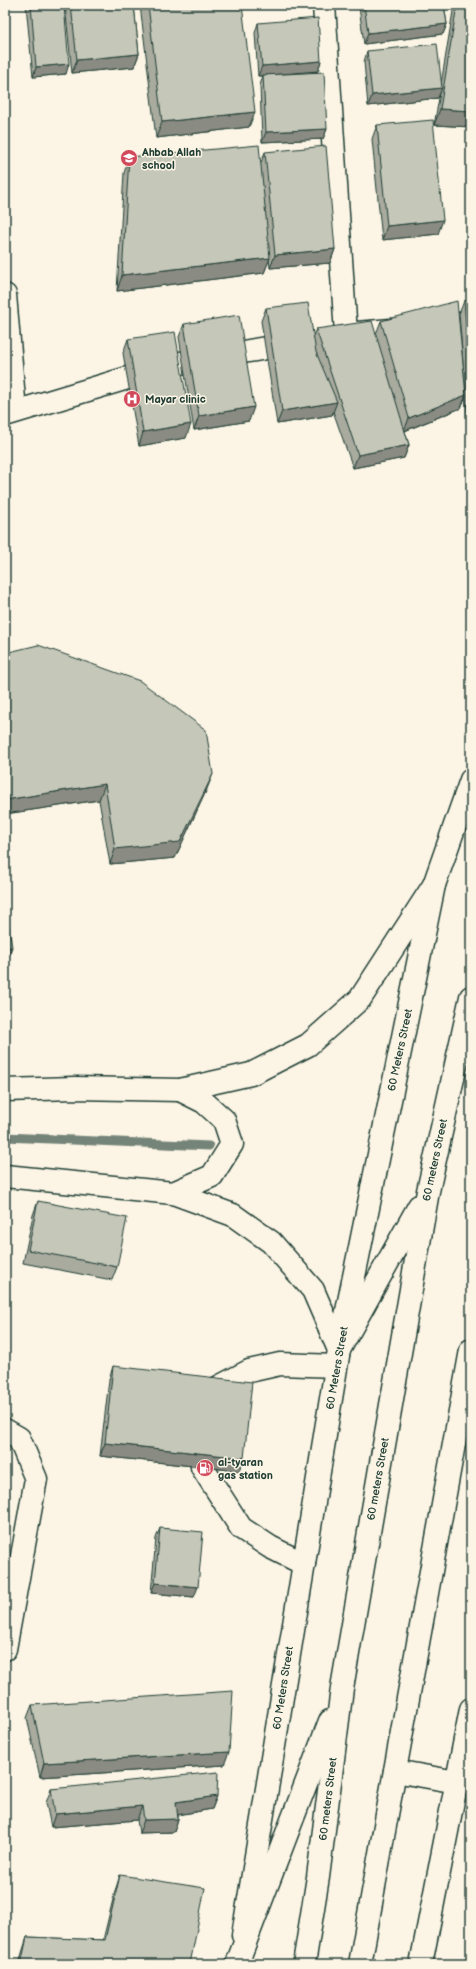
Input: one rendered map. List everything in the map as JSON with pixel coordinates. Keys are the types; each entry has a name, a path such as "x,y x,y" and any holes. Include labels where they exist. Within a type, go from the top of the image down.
{"main road":[{"path":"324,5 346,334"},
{"path":"5,295 10,413 174,364 346,334 471,323"},
{"name":"60 Meters Street","path":"238,1962 338,1358 434,885 471,780"},
{"path":"5,1090 75,1088 180,1090 251,1074 308,1045 360,999 434,885"},
{"name":"60 meters Street","path":"304,1964 318,1877 342,1688 428,1191 471,997"},
{"path":"173,1193 212,1176 232,1144 224,1120 204,1102 180,1090"},
{"path":"5,1176 173,1193 233,1215 272,1242 314,1290 338,1358"},
{"path":"338,1358 428,1191"},
{"path":"360,1964 471,1350"},
{"path":"211,1391 249,1371 280,1364 338,1358"},
{"path":"5,1430 19,1438 36,1479 5,1649"},
{"path":"202,1467 241,1528 270,1547 304,1564"},
{"path":"238,1962 342,1688"},
{"path":"421,1964 471,1709"},
{"path":"395,1771 457,1782"}],"building":[{"path":"31,5 64,5 69,64 36,67"},
{"path":"71,5 134,5 139,54 77,60"},
{"path":"148,5 242,5 255,112 162,122"},
{"path":"364,5 444,5 447,24 368,33"},
{"path":"457,5 471,5 471,111 440,109"},
{"path":"318,18 321,61 262,66 258,23"},
{"path":"437,44 442,88 372,95 367,51"},
{"path":"324,72 327,129 266,132 263,75"},
{"path":"433,120 443,220 387,226 377,125"},
{"path":"259,145 270,258 122,275 129,157"},
{"path":"326,146 335,249 275,255 265,152"},
{"path":"471,300 471,383 464,301"},
{"path":"457,301 466,395 409,418 381,321"},
{"path":"308,303 316,352 337,402 282,411 266,308"},
{"path":"239,315 254,407 199,416 184,324"},
{"path":"372,321 409,445 358,455 316,329"},
{"path":"175,332 191,424 143,432 128,339"},
{"path":"38,645 140,681 206,730 213,774 180,842 115,849 105,784 5,800 5,653"},
{"path":"5,902 12,947 5,948"},
{"path":"38,1201 127,1218 117,1267 28,1250"},
{"path":"113,1366 252,1382 244,1458 105,1443"},
{"path":"160,1528 203,1532 198,1587 155,1583"},
{"path":"233,1691 229,1752 44,1763 32,1705"},
{"path":"218,1772 217,1796 176,1802 178,1819 144,1820 142,1806 55,1814 51,1789"},
{"path":"120,1875 205,1888 190,1964 21,1964 27,1937 105,1940"}],"waterway":[{"path":"5,1137 209,1146"}],"place":[{"name":"Ahbab Allah school","path":"129,158"},
{"name":"Mayar clinic","path":"132,399"},
{"name":"al-tyaran gas station","path":"205,1468"}]}
